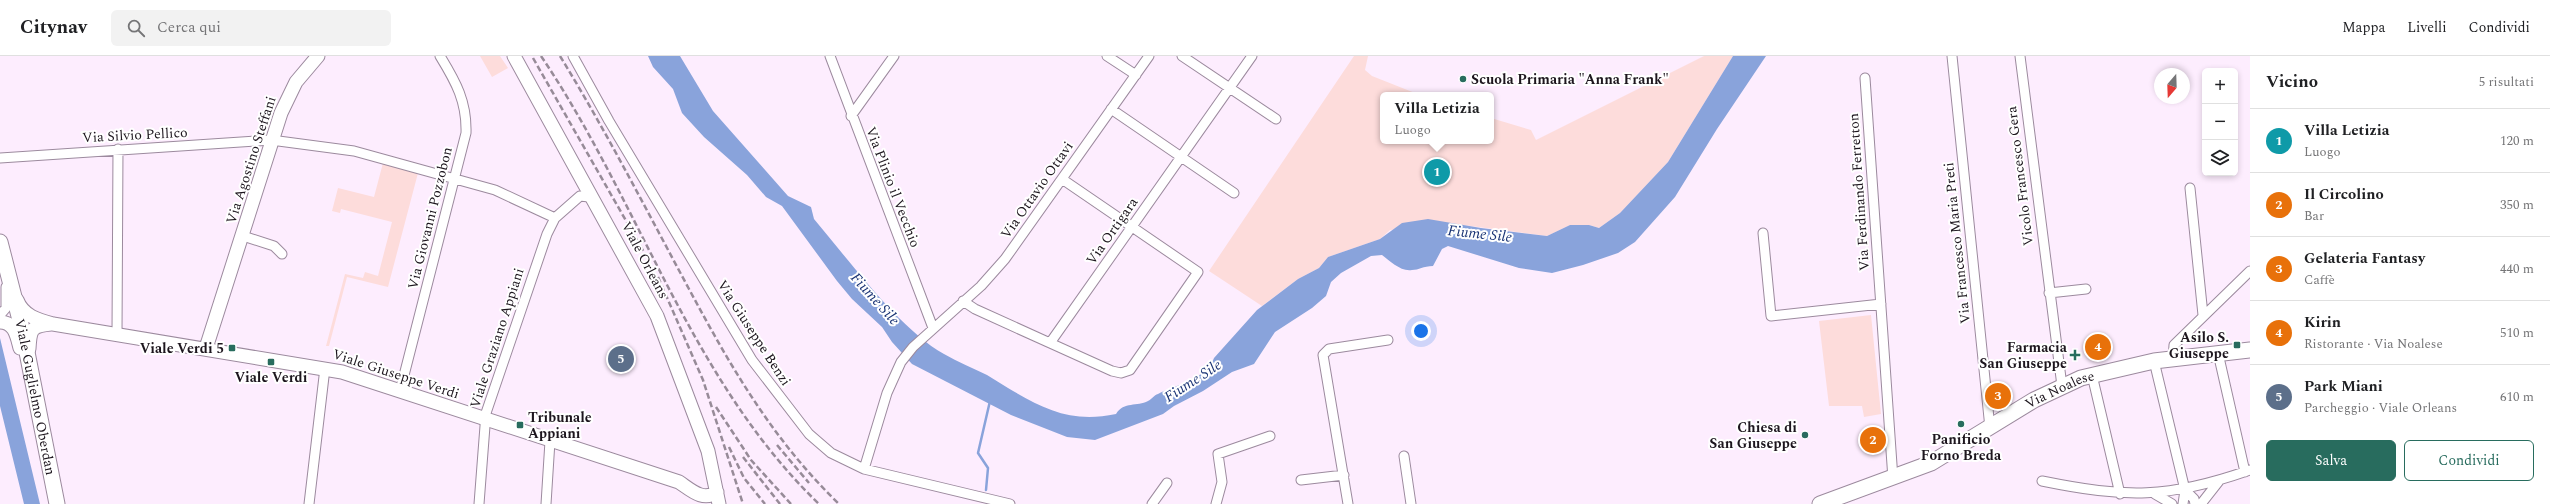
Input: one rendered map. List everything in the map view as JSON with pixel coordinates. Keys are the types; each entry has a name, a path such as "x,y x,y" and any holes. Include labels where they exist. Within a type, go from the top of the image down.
{"main road":[{"name":"Viale Guglielmo Oberdan","path":"0,242 28,358 57,504"},
{"name":"Via Noalese","path":"1820,504 1893,479 1936,460 2034,400 2062,386 2092,375 2154,362 2250,350"}],"street":[{"name":"Via Agostino Steffani","path":"206,348 243,236 272,140 290,92 301,75 318,56"},
{"name":"Via Giovanni Pozzobon","path":"400,391 456,180 466,133 466,115 458,86 440,56"},
{"name":"Viale Orleans","path":"514,56 596,202 657,316 708,451 718,498"},
{"name":"Via Giuseppe Benzi","path":"573,56 712,296 761,374 816,440 840,459 864,469 1010,504"},
{"name":"Via Plinio il Vecchio","path":"830,56 929,332"},
{"path":"851,116 894,56"},
{"path":"1107,56 1136,75"},
{"name":"Via Ottavio Ottavi","path":"864,469 887,393 901,362 929,332 1005,259 1149,56"},
{"path":"1182,56 1276,119"},
{"name":"Via Ortigara","path":"1050,343 1252,56"},
{"name":"Via Francesco Maria Preti","path":"1952,56 1990,428"},
{"name":"Vicolo Francesco Gera","path":"2020,56 2062,386"},
{"name":"Via Ferdinando Ferretton","path":"1865,78 1893,479"},
{"path":"1112,109 1234,193"},
{"name":"Via Silvio Pellico","path":"0,158 272,140 348,150 495,190 555,218"},
{"path":"117,334 118,149"},
{"path":"579,174 581,184 580,196 589,196 596,202"},
{"path":"963,301 975,309 1117,373 1126,372 1134,367 1198,272 1062,179"},
{"path":"2190,188 2203,315"},
{"name":"Viale Graziano Appiani","path":"479,504 486,433 484,419 544,241 555,218 580,196"},
{"path":"1763,233 1771,316 1881,304"},
{"name":"Via Agostino Steffani","path":"243,236 274,246 282,254"},
{"path":"0,316 5,311 7,303 5,263"},
{"path":"2173,359 2174,345 2203,315 2250,271"},
{"path":"2049,293 2086,289"},
{"name":"Viale Giuseppe Verdi","path":"12,291 23,311 36,318 53,324 326,368 679,482 698,495 718,498"},
{"path":"0,322 6,323 15,332 34,394"},
{"name":"Viale Giuseppe Verdi","path":"28,358 31,331 37,326 53,324"},
{"path":"1348,504 1323,356 1329,349 1388,340"},
{"path":"2042,481 2120,494 2187,495 2220,480 2247,471 2218,353"},
{"path":"2154,362 2187,495 2195,504"},
{"path":"308,504 326,368"},
{"path":"2092,375 2120,494"},
{"path":"1216,504 1222,482 1218,454 1270,436"},
{"path":"546,504 550,441"},
{"path":"1404,456 1411,504"},
{"path":"1301,480 1344,475"},
{"path":"2201,504 2220,480"},
{"path":"1152,504 1167,484"},
{"path":"2155,494 2172,504"}],"shaded area":[{"path":"480,56 500,56 508,68 492,77"},
{"path":"1354,56 1368,56 1365,70 1372,76 1412,92 1380,92 1380,144 1494,144 1494,119 1531,130 1536,140 1704,56 1733,56 1668,162 1620,213 1599,228 1589,225 1570,225 1547,236 1455,224 1390,230 1380,239 1328,257 1319,268 1298,279 1262,306 1209,271"},
{"path":"383,163 418,173 388,287 347,277 329,346 326,346 345,274 363,278 365,272 378,276 392,222 341,209 340,213 332,211 338,188 374,197"},
{"path":"1871,315 1881,414 1864,417 1862,406 1829,406 1819,321"}],"water":[{"name":"Fiume Sile","path":"648,56 680,56 713,111 788,196 811,207 814,219 858,273 892,311 927,343 944,354 987,375 1034,403 1059,413 1086,417 1116,414 1123,407 1144,403 1157,395 1198,376 1205,371 1214,358 1257,310 1298,279 1319,268 1328,257 1380,239 1402,223 1428,219 1481,228 1547,236 1570,225 1589,225 1599,228 1620,213 1668,162 1733,56 1766,56 1717,129 1675,197 1635,242 1618,253 1583,265 1552,273 1519,268 1448,246 1442,249 1433,266 1415,270 1400,268 1382,255 1371,256 1341,273 1331,282 1326,296 1312,308 1275,332 1254,364 1232,372 1163,414 1095,440 1067,437 1011,415 912,364 892,342 882,327 852,299 837,281 782,206 766,197 747,175 704,137 682,113 673,89 653,67"},
{"path":"0,338 40,504 24,504 0,406"}],"waterway":[{"path":"986,490 988,468 978,453 990,401"}],"railway":[{"path":"541,56 576,112 608,170 700,346 735,402 774,455 819,504"},
{"path":"560,56 610,142 705,319 738,375 755,402 794,455 815,480 839,504"},
{"path":"533,58 645,254"},
{"path":"658,277 703,380 743,504"},
{"path":"716,407 751,460 791,504"},
{"path":"777,445 809,483"},
{"path":"729,447 744,478 765,504"},
{"path":"743,457 780,504"}],"place":[{"name":"Scuola Primaria \"Anna Frank\"","path":"1463,79"},
{"name":"Villa Letizia","path":"1437,172"},
{"name":"Asilo S. Giuseppe","path":"2237,345"},
{"name":"Kirin","path":"2098,347"},
{"name":"Viale Verdi 5","path":"232,348"},
{"name":"Farmacia San Giuseppe","path":"2075,355"},
{"name":"Park Miani","path":"621,359"},
{"name":"Viale Verdi","path":"271,362"},
{"name":"Gelateria Fantasy","path":"1998,396"},
{"name":"Panificio Forno Breda","path":"1961,424"},
{"name":"Tribunale Appiani","path":"520,425"},
{"name":"Chiesa di San Giuseppe","path":"1805,435"},
{"name":"Il Circolino","path":"1873,440"}]}
